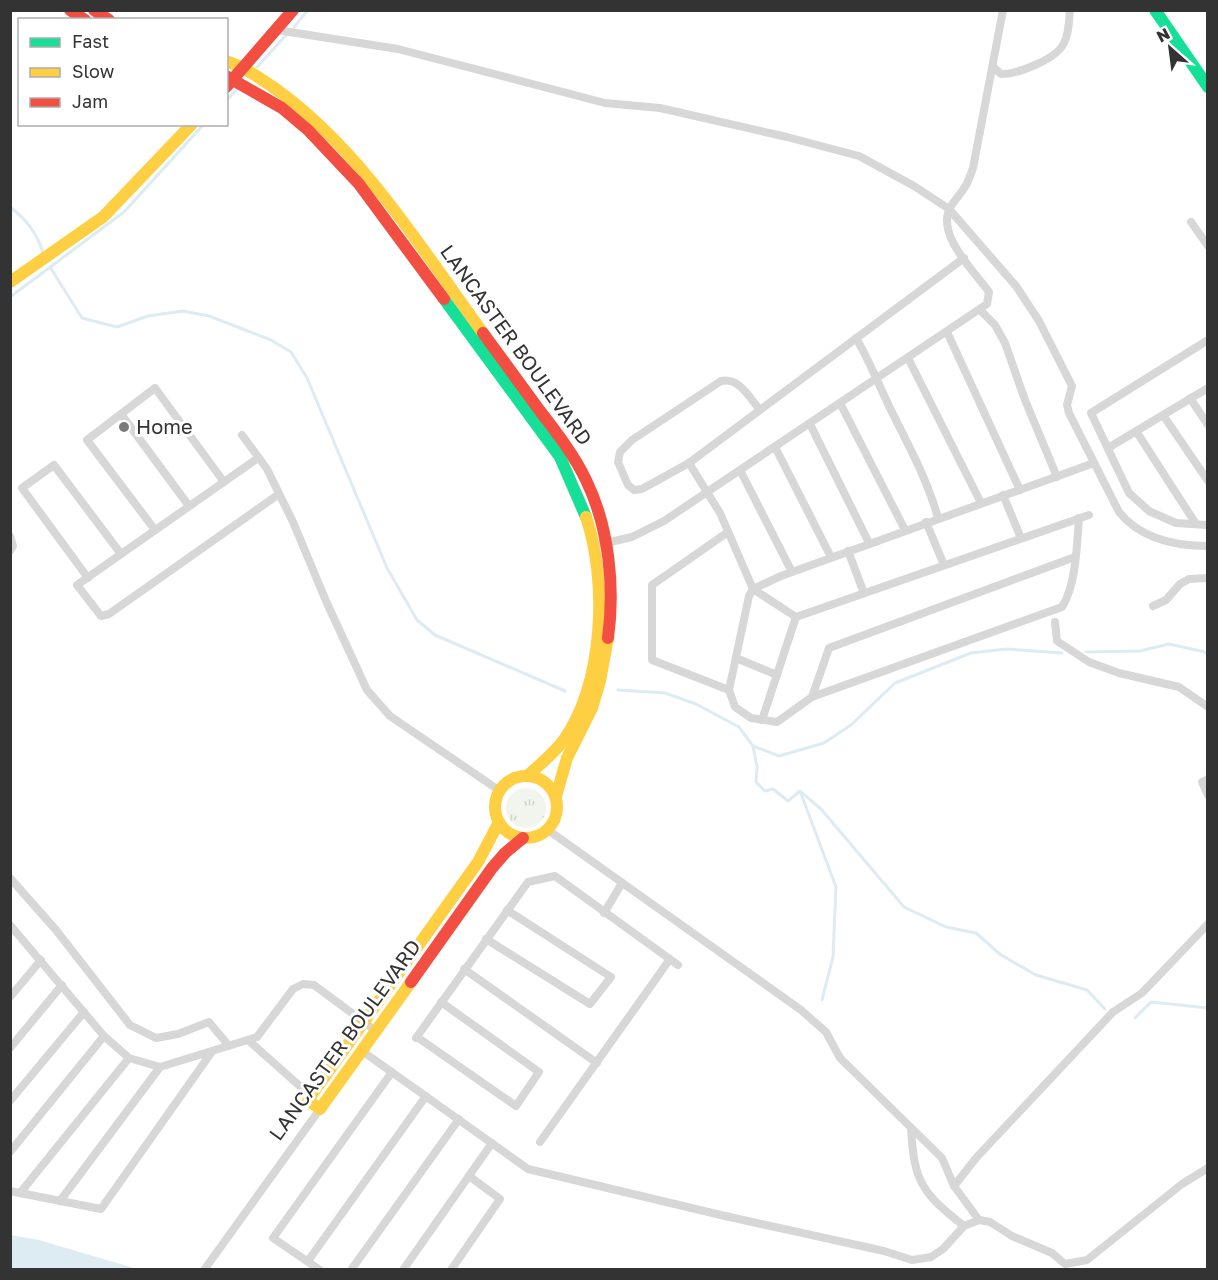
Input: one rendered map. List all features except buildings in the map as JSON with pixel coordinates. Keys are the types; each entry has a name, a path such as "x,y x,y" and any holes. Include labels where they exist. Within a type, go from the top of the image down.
{"main road":[{"path":"70,10 83,18"},
{"path":"229,80 278,30 293,10"},
{"path":"1155,10 1208,87"},
{"name":"LANCASTER BOULEVARD","path":"228,62 244,67 290,99 317,122 368,176 570,450 590,490 599,544 599,612 595,650 582,703 567,734 550,757 527,776"},
{"name":"LANCASTER BOULEVARD","path":"229,80 282,108 308,130 359,184 560,457 578,494 610,572 612,612 607,653 592,707 564,764 556,796"},
{"path":"10,282 103,217 190,126"},
{"path":"527,776 544,782 556,796 557,813 548,830 534,837 523,838 506,831 499,822 495,805 500,791 510,781 527,776"},
{"name":"LANCASTER BOULEVARD","path":"310,1098 478,862 499,822"},
{"name":"LANCASTER BOULEVARD","path":"320,1109 492,868 523,838"},
{"path":"310,1098 320,1109"}],"street":[{"path":"599,544 632,537 653,526 810,424 987,304 989,292 949,235 949,209 966,185 973,168 1003,10"},
{"path":"993,67 1001,74 1012,73 1057,53 1067,37 1070,10"},
{"path":"278,30 398,49 605,103 660,108 787,137 859,156 914,186 949,209 1016,286 1039,321 1072,386 1067,405 1069,413 1119,512 1128,522 1156,538 1194,546 1208,546"},
{"path":"1191,222 1208,246"},
{"path":"760,410 737,383 729,379 721,381 632,441 620,452 618,462 628,485 634,490 642,489 688,463 760,410 964,258"},
{"path":"980,310 995,325 1005,343 1025,400 1057,477"},
{"path":"947,332 1020,490"},
{"path":"856,338 931,492 938,518"},
{"path":"1208,340 1091,413 1129,493 1149,511 1176,523 1208,525"},
{"path":"908,358 981,503"},
{"path":"155,530 87,440 155,388 224,482"},
{"path":"1108,448 1208,388"},
{"path":"1190,399 1208,425"},
{"path":"840,403 905,530"},
{"path":"121,414 189,506"},
{"path":"1163,415 1208,481"},
{"path":"810,424 869,543"},
{"path":"1136,431 1196,525"},
{"path":"242,435 267,468 367,690 390,716 500,791"},
{"path":"775,447 831,557"},
{"path":"258,458 77,585 101,615 109,614 279,494"},
{"path":"688,463 720,513 753,589 796,617"},
{"path":"1079,518 1068,598 1062,607 812,697 777,722 752,718 735,707 729,690 749,596 753,589 831,557 1094,463"},
{"path":"88,578 22,488 54,465 121,554"},
{"path":"740,470 792,572"},
{"path":"1003,495 1021,538"},
{"path":"796,617 1089,515"},
{"path":"926,522 944,565"},
{"path":"728,532 652,585 652,660 729,690"},
{"path":"10,536 13,546 10,551"},
{"path":"848,551 864,593"},
{"path":"812,697 829,648 1075,557"},
{"path":"1153,606 1166,600 1180,584 1189,579 1208,579"},
{"path":"762,720 796,617"},
{"path":"1055,622 1057,641 1089,662 1119,673 1179,687 1208,707"},
{"path":"735,658 777,675"},
{"path":"1208,779 1202,782 1208,795"},
{"path":"548,830 801,1010 826,1032 840,1058 942,1158 954,1186 979,1220"},
{"path":"441,1002 539,1072 516,1106 417,1038 441,1002 464,969 528,882 555,876 674,962 540,1142"},
{"path":"10,878 56,930 130,1025 156,1038 178,1034 209,1022 229,1046"},
{"path":"604,913 622,883"},
{"path":"486,939 590,1004 611,977 507,910"},
{"path":"954,1186 976,1158 1113,1012 1142,993 1208,924"},
{"path":"12,933 40,960 104,1036 129,1058 160,1066 211,1053 256,1037 293,989 303,984 314,985 375,1031"},
{"path":"10,997 40,960"},
{"path":"464,969 597,1063"},
{"path":"10,1048 62,985"},
{"path":"10,1101 84,1012"},
{"path":"10,1152 104,1036"},
{"path":"248,1040 310,1098"},
{"path":"362,1050 528,1169 884,1251 912,1260 931,1257 943,1249 964,1226 979,1220 990,1222 1012,1236 1052,1253 1065,1264 1087,1260 1182,1184 1208,1168"},
{"path":"10,1191 101,1209 211,1053"},
{"path":"20,1193 129,1058"},
{"path":"60,1201 160,1066"},
{"path":"320,1269 273,1238 392,1072"},
{"path":"308,1261 426,1096"},
{"name":"LANCASTER BOULEVARD","path":"204,1269 320,1109"},
{"path":"351,1269 459,1119"},
{"path":"911,1128 912,1152 922,1186 930,1197 964,1226"},
{"path":"403,1269 492,1143"},
{"path":"451,1269 500,1199 468,1176"}],"green space":[{"path":"526,788 534,789 540,794 545,800 545,816 540,822 534,827 526,828 518,827 512,822 507,816 506,808 507,800 512,794 518,789"}],"shaded area":[{"path":"10,1235 39,1240 137,1269 11,1269"}],"waterway":[{"path":"294,27 308,10"},
{"path":"257,67 287,34"},
{"path":"228,99 238,88"},
{"path":"10,297 124,212 202,126"},
{"path":"10,207 31,227 43,253"},
{"path":"50,267 82,318 117,327 148,316 183,311 209,316 271,340 291,352 307,378 387,568 417,620 435,635 565,691"},
{"path":"1086,652 1140,651 1169,644 1205,652 1208,655"},
{"path":"753,746 779,756 824,743 851,725 895,683 971,653 1006,649 1062,653"},
{"path":"618,690 665,693 696,704 739,727 753,746 757,767 756,782 765,791 773,789 788,801 800,791 836,887 833,957 822,1000"},
{"path":"801,792 821,809 904,907 946,927 976,933 1001,955 1036,975 1087,990 1105,1009"},
{"path":"1135,1018 1151,1002 1208,1008"}],"traffic: fast":[{"path":"1155,10 1208,87"},
{"path":"444,299 560,457 586,517"}],"traffic: slow":[{"path":"228,62 245,69 273,87 334,139 387,201 483,333"},
{"path":"10,282 103,217 190,126"},
{"path":"527,776 563,741 577,717 587,691 594,662 599,601 593,543 586,517"},
{"path":"556,796 567,758 592,708 608,638"},
{"path":"526,776 538,778 548,785 555,795 557,807 555,819 548,829 538,836 526,838 514,836 504,829 497,819 495,807 497,795 504,785 514,778 526,776"},
{"path":"411,982 320,1109 308,1100 478,862 499,822"}],"traffic: jam":[{"path":"70,10 82,18"},
{"path":"94,10 106,18"},
{"path":"228,85 293,10"},
{"path":"228,77 282,108 308,130 359,184 444,299"},
{"path":"483,333 571,453 594,498 605,537 608,558 611,598 608,638"},
{"path":"411,982 492,868 523,838"}],"place":[{"name":"Home","path":"124,427"}]}
